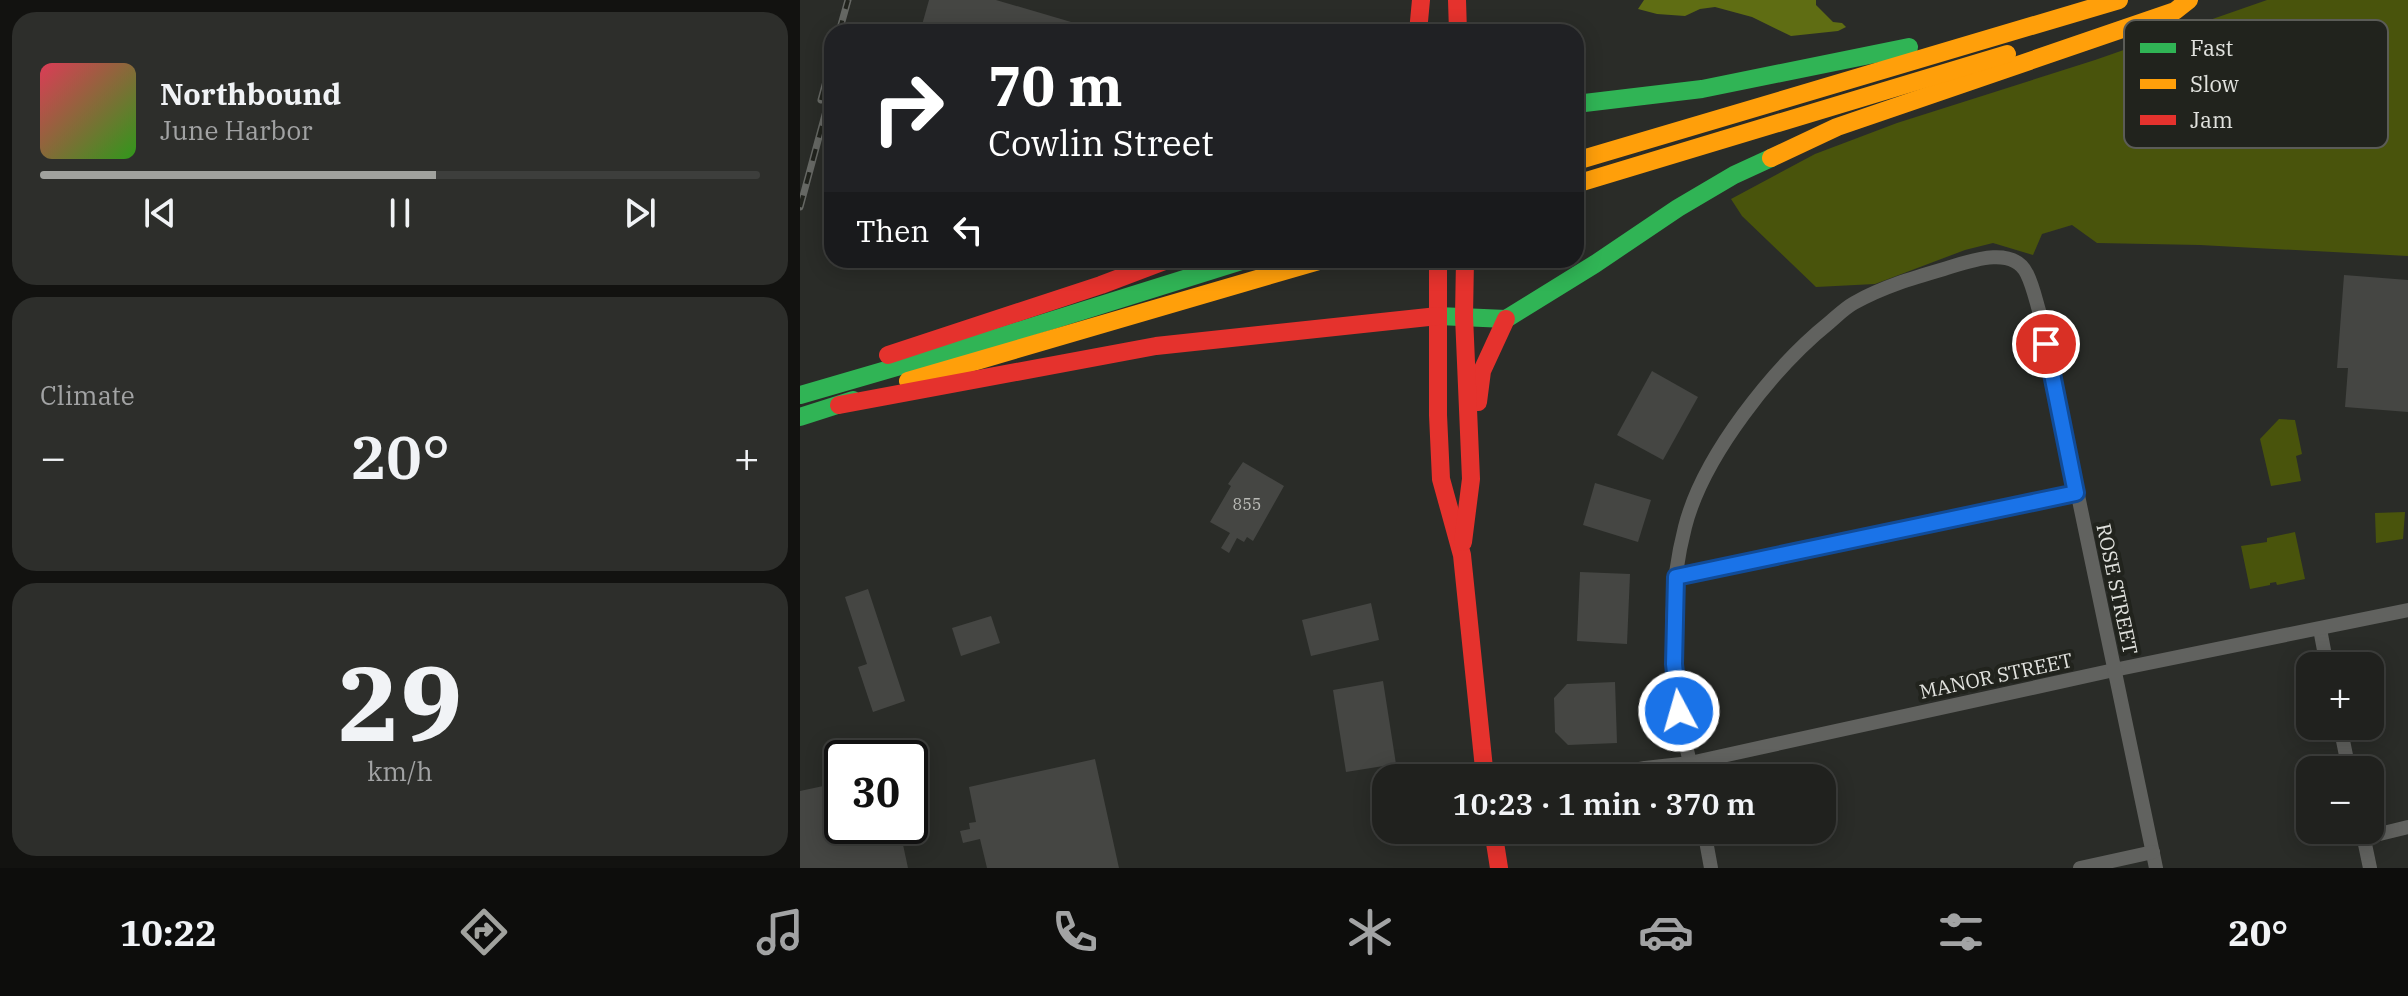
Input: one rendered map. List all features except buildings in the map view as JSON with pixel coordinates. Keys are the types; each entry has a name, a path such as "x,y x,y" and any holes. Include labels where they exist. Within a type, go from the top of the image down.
{"main road":[{"path":"1419,24 1421,0"},
{"path":"1429,0 1430,24"},
{"path":"1457,0 1458,24"},
{"path":"1584,103 1633,100 1758,78 2118,0"},
{"path":"1584,159 2118,0"},
{"path":"1584,182 1830,109 2177,0"},
{"path":"2149,20 2175,11 2189,0"},
{"path":"839,405 978,381 1116,352 1437,316 1506,319 1734,175 1837,127 2124,29"},
{"path":"834,385 879,357 1146,268"},
{"path":"800,395 1219,268"},
{"path":"800,417 889,386 1295,268"},
{"path":"1438,268 1441,479 1462,555 1484,764"},
{"path":"1465,268 1471,479"},
{"path":"1462,555 1482,371 1506,319"},
{"path":"1495,844 1499,868"}],"street":[{"name":"ROSE STREET","path":"1676,577 1685,525 1703,478 1723,445 1781,367 1808,340 1852,304 1900,282 1983,257 2007,258 2026,270 2040,314 2156,868"},
{"path":"1690,763 1679,711 1674,664 1676,577 2076,493"},
{"name":"MANOR STREET","path":"1681,764 2408,610"},
{"path":"2320,629 2324,652"},
{"path":"2384,831 2408,827"},
{"path":"1707,844 1711,868"},
{"path":"2365,844 2370,868"},
{"path":"2080,868 2153,852"}],"shaded area":[{"path":"1644,0 1816,0 1816,5 1833,22 1846,27 1838,31 1791,36 1752,17 1715,7 1685,16 1638,9"},
{"path":"2267,0 2408,0 2408,256 2097,243 2072,225 2042,234 2033,255 1993,243 1965,250 1875,284 1816,287 1742,216 1731,199 1815,154 1897,123 2124,50 2124,148 2388,148 2388,20 2210,20"},
{"path":"2279,419 2295,420 2302,454 2296,456 2301,481 2271,486 2260,439"},
{"path":"2405,512 2403,539 2376,543 2375,513"},
{"path":"2295,532 2305,579 2250,589 2241,546 2267,542 2267,538"}],"railway":[{"path":"841,24 848,0"},
{"path":"821,100 824,89"},
{"path":"800,207 824,118"}],"traffic: fast":[{"path":"1584,103 1702,89 1909,47"},
{"path":"1438,316 1506,319 1678,208 1734,175 1771,158"},
{"path":"800,395 1219,268"},
{"path":"800,417 853,400"}],"traffic: slow":[{"path":"1584,159 2119,0"},
{"path":"2149,20 2175,11 2189,0"},
{"path":"1771,158 1837,127 2124,29"},
{"path":"1584,182 2007,54"},
{"path":"908,381 1295,268"}],"traffic: jam":[{"path":"1419,24 1421,0"},
{"path":"1457,0 1458,24"},
{"path":"888,355 1146,268"},
{"path":"1438,268 1441,479 1462,555 1484,764"},
{"path":"1463,542 1471,479 1465,268"},
{"path":"839,405 1156,346 1438,316"},
{"path":"1478,402 1482,371 1506,319"},
{"path":"1495,844 1499,868"}],"route":[{"path":"1679,711 1674,664 1676,577 2076,493 2046,344"}]}
